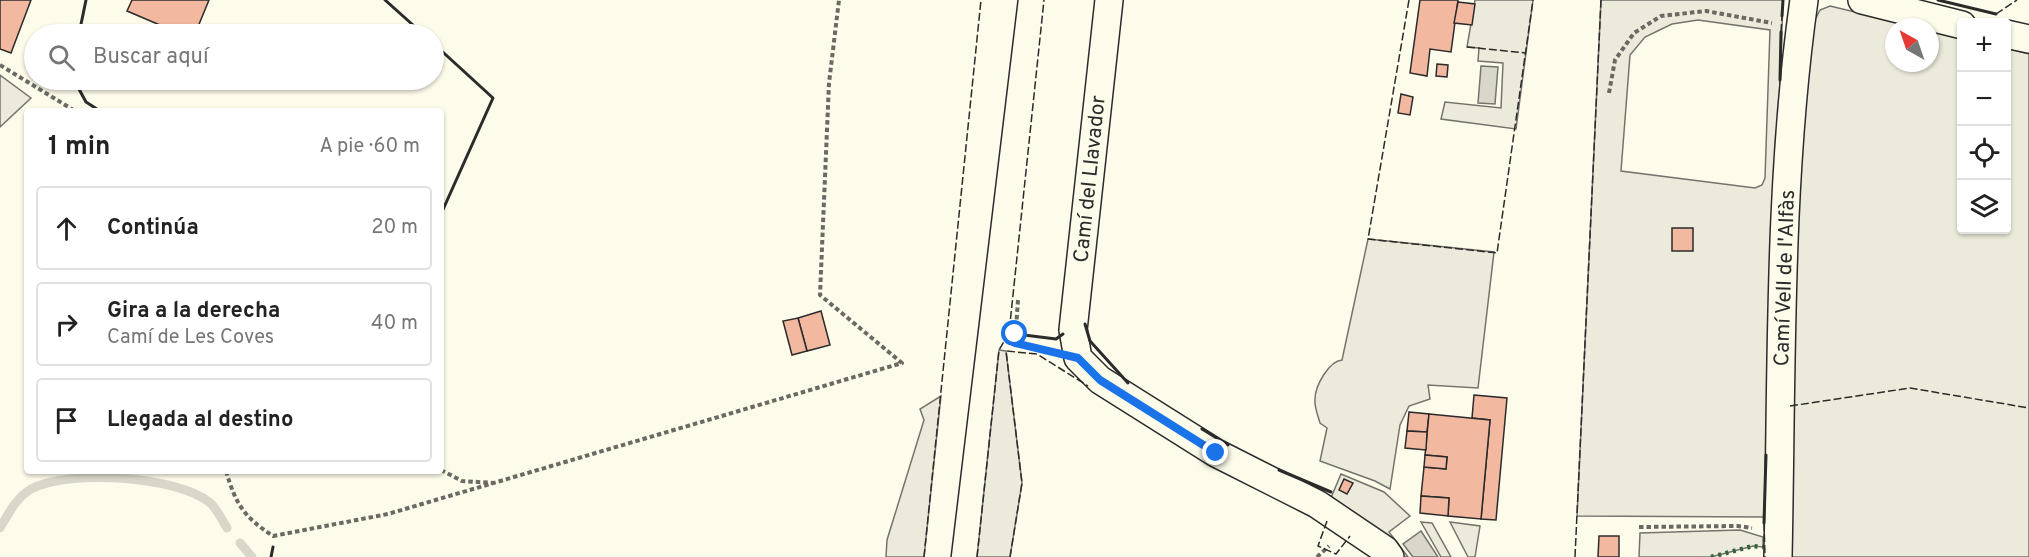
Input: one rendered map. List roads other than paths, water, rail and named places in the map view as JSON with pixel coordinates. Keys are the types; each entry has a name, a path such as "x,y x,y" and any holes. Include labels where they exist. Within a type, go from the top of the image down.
{"street":[{"name":"Camí del Llavador","path":"1109,0 1072,330 1078,358 1100,380 1216,453 1317,504 1385,550 1390,557"},
{"name":"Camí Vell de l'Alfàs","path":"1778,546 1782,309 1792,86 1803,0"},
{"path":"1862,0 1957,24"},
{"path":"2011,35 2029,39"}],"waterway":[{"path":"0,528 17,501 31,489 48,483 95,477 148,481 193,493 212,504 227,528"},
{"path":"240,543 252,557"}],"tram line":[{"path":"951,557 1018,0"}]}
